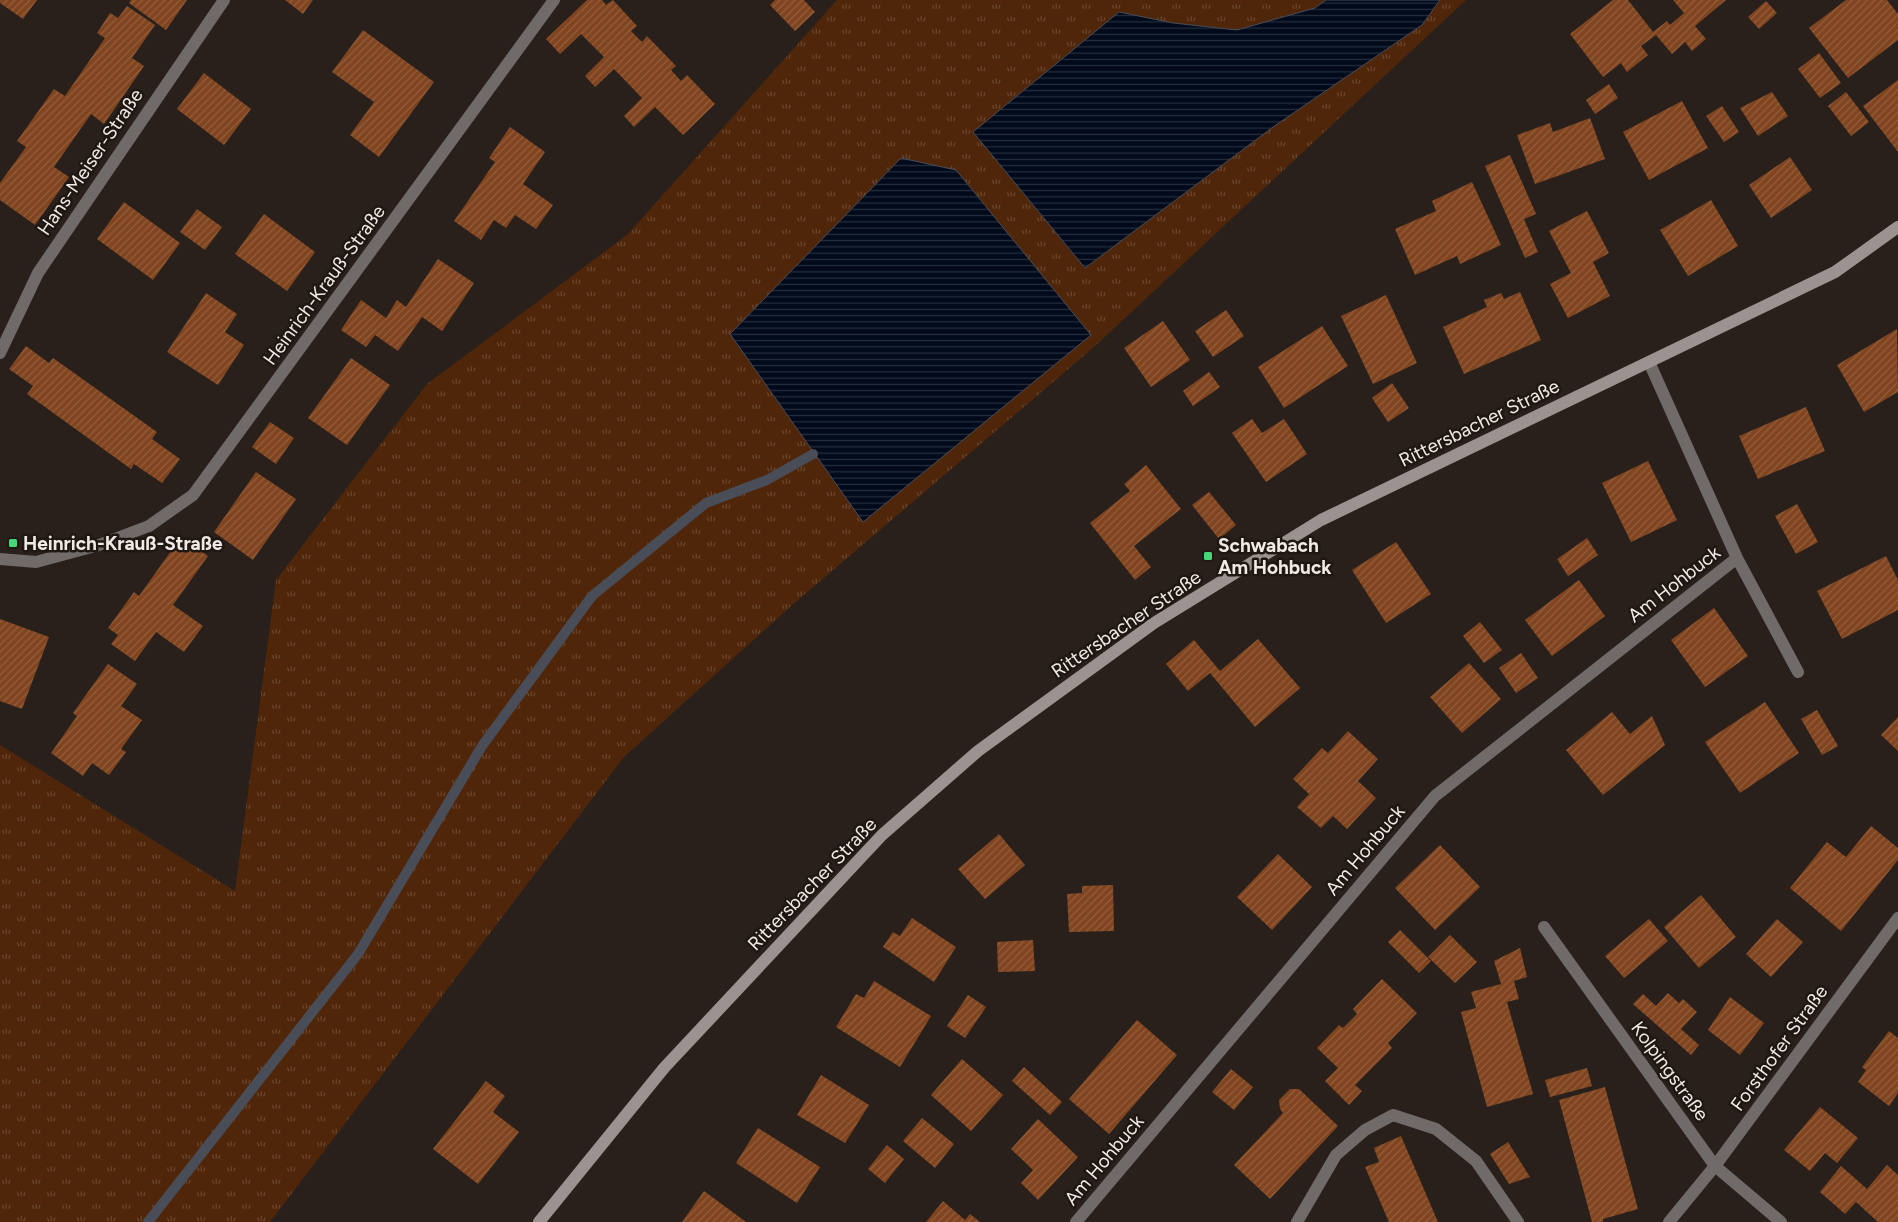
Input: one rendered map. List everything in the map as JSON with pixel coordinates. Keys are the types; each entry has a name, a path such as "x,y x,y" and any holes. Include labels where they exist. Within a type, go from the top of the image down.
{"main road":[{"name":"Rittersbacher Straße","path":"539,1222 670,1061 882,835 978,751 1154,623 1322,520 1834,272 1898,227"}],"street":[{"name":"Hans-Meiser-Straße","path":"0,353 38,273 224,0"},
{"name":"Heinrich-Krauß-Straße","path":"0,559 36,562 99,546 149,526 193,495 554,0"},
{"name":"Am Hohbuck","path":"1649,362 1737,558 1798,672"},
{"name":"Am Hohbuck","path":"1076,1222 1435,796 1737,558"},
{"name":"Forsthofer Straße","path":"1669,1222 1716,1166 1898,918"},
{"name":"Kolpingstraße","path":"1544,927 1716,1166 1782,1222"},
{"path":"1297,1222 1336,1155 1365,1130 1393,1116 1436,1129 1476,1161 1518,1222"}],"green space":[{"path":"837,0 1326,0 1315,8 1237,30 1173,23 1119,12 973,132 1085,268 1273,127 1422,25 1440,0 1466,0 1094,347 791,606 624,757 270,1222 0,1222 0,745 235,891 276,580 427,384 627,235"}],"water":[{"path":"1326,0 1440,0 1422,25 1273,127 1085,268 973,132 1119,12 1173,23 1237,30 1315,8"},
{"path":"901,158 956,170 1091,335 863,522 730,334"}],"building":[{"path":"0,0 37,0 23,19 0,3"},
{"path":"131,0 187,0 166,30 129,3"},
{"path":"285,0 313,0 303,14"},
{"path":"587,0 602,0 606,5 613,0 637,26 631,31 642,42 647,36 676,66 671,70 681,81 687,75 715,104 683,135 655,107 634,127 624,116 642,98 614,69 595,87 585,76 604,57 581,34 560,54 546,39"},
{"path":"775,0 804,0 815,12 795,31 770,5"},
{"path":"1613,0 1628,0 1653,32 1667,21 1670,25 1684,13 1673,0 1726,0 1695,26 1706,39 1692,51 1685,42 1672,54 1656,35 1641,46 1648,55 1627,72 1621,63 1603,77 1570,34"},
{"path":"1846,0 1887,0 1898,14 1898,40 1848,78 1809,28"},
{"path":"1766,1 1777,13 1759,29 1748,17"},
{"path":"127,6 155,25 132,58 144,66 104,124 91,114 54,167 69,177 35,225 0,200 0,183 26,147 17,141 54,89 65,96 105,38 97,33 110,13 118,18"},
{"path":"363,30 434,82 379,157 350,135 374,102 332,72"},
{"path":"1819,53 1841,83 1820,98 1798,69"},
{"path":"204,73 251,109 224,145 177,109"},
{"path":"1898,80 1898,152 1863,106"},
{"path":"1609,84 1618,98 1595,114 1586,100"},
{"path":"1772,92 1788,116 1758,136 1740,108"},
{"path":"1846,92 1869,122 1851,136 1828,106"},
{"path":"1682,101 1708,148 1649,180 1623,132"},
{"path":"1722,106 1739,132 1724,142 1706,116"},
{"path":"1590,118 1605,159 1535,184 1517,135 1550,123 1553,132"},
{"path":"510,127 545,152 523,184 553,205 536,229 515,215 506,228 494,220 481,240 454,221 495,162 489,158"},
{"path":"1510,155 1536,214 1524,219 1538,252 1525,258 1485,166"},
{"path":"1790,157 1812,190 1771,218 1749,185"},
{"path":"1472,182 1501,245 1460,264 1457,256 1415,275 1395,229 1436,211 1432,201"},
{"path":"1711,200 1738,246 1688,276 1660,230"},
{"path":"124,202 180,243 153,280 97,239"},
{"path":"197,209 222,227 205,250 180,232"},
{"path":"1587,211 1609,253 1593,262 1610,296 1568,318 1550,284 1571,273 1549,231"},
{"path":"264,214 315,252 287,291 235,254"},
{"path":"438,259 474,283 442,331 422,317 398,351 375,335 366,347 341,330 361,300 386,318 397,300 406,307"},
{"path":"1520,292 1541,340 1464,374 1443,327 1487,307 1484,300 1501,293 1504,299"},
{"path":"206,293 237,314 225,332 244,345 218,385 167,352"},
{"path":"1386,295 1417,363 1373,384 1341,316"},
{"path":"1226,310 1244,336 1213,357 1195,331"},
{"path":"1163,321 1190,360 1151,387 1124,348"},
{"path":"1322,326 1348,366 1284,408 1258,367"},
{"path":"1897,329 1898,392 1864,412 1837,365"},
{"path":"26,346 49,363 53,358 157,432 152,439 180,459 162,483 134,464 131,469 27,394 33,386 9,369"},
{"path":"351,358 390,385 347,445 308,418"},
{"path":"1209,372 1220,387 1193,406 1183,391"},
{"path":"1392,383 1409,408 1388,422 1372,398"},
{"path":"1806,407 1825,451 1758,479 1739,436"},
{"path":"1252,419 1262,433 1284,419 1307,454 1266,482 1232,433"},
{"path":"270,422 294,438 276,464 252,447"},
{"path":"1648,461 1677,520 1631,542 1602,483"},
{"path":"1146,465 1181,509 1134,546 1151,567 1135,580 1090,523 1130,491 1124,484"},
{"path":"256,472 296,499 253,560 214,532"},
{"path":"1209,492 1236,525 1219,539 1192,505"},
{"path":"1797,504 1818,542 1796,554 1775,516"},
{"path":"181,537 208,556 173,605 203,626 184,652 156,632 135,661 111,644 118,635 108,628 134,592 139,596"},
{"path":"1587,538 1598,555 1568,576 1557,559"},
{"path":"1396,542 1431,594 1386,623 1352,570"},
{"path":"1886,556 1898,580 1898,610 1842,639 1817,591"},
{"path":"1579,580 1605,616 1552,656 1525,620"},
{"path":"1714,608 1748,656 1705,687 1671,640"},
{"path":"0,619 49,637 22,709 0,701"},
{"path":"1480,622 1502,650 1484,663 1463,636"},
{"path":"1258,639 1300,688 1255,727 1210,673 1188,691 1166,664 1194,640 1220,671"},
{"path":"1521,653 1538,678 1516,693 1499,668"},
{"path":"1469,663 1501,699 1462,733 1430,697"},
{"path":"108,664 137,684 121,706 142,720 121,749 126,752 109,775 92,763 83,776 51,753 77,716 73,713"},
{"path":"1765,702 1799,753 1740,793 1705,742"},
{"path":"1817,710 1838,746 1822,755 1801,719"},
{"path":"1612,712 1630,734 1652,716 1665,745 1603,795 1566,750"},
{"path":"1898,717 1898,751 1881,735"},
{"path":"1348,731 1378,759 1358,781 1376,798 1347,829 1333,816 1321,828 1297,807 1309,794 1293,779 1322,748 1328,753"},
{"path":"1871,826 1898,848 1898,860 1841,931 1790,888 1827,842 1846,857"},
{"path":"999,834 1025,865 985,899 958,869"},
{"path":"1440,845 1480,887 1435,930 1395,888"},
{"path":"1278,854 1312,887 1272,930 1237,897"},
{"path":"1113,885 1114,931 1069,932 1067,894 1082,893 1082,886"},
{"path":"1701,895 1736,937 1699,968 1664,927"},
{"path":"912,918 956,947 934,982 883,947 893,932 900,936"},
{"path":"1649,919 1668,941 1624,978 1605,956"},
{"path":"1777,919 1803,942 1771,977 1746,954"},
{"path":"1400,930 1431,961 1419,973 1388,942"},
{"path":"1450,935 1477,962 1455,983 1428,957"},
{"path":"1033,940 1035,971 998,972 997,942"},
{"path":"1520,948 1527,977 1514,981 1519,999 1507,1002 1533,1094 1487,1107 1461,1012 1476,1008 1471,992 1501,984 1494,961"},
{"path":"1382,979 1417,1013 1388,1043 1392,1048 1355,1085 1362,1091 1349,1105 1325,1081 1338,1068 1317,1048 1339,1025 1343,1028 1357,1014 1353,1009"},
{"path":"874,981 931,1016 900,1067 836,1027 856,994 864,998"},
{"path":"1668,993 1679,1003 1683,999 1697,1012 1681,1029 1699,1045 1691,1055 1633,1004 1643,994 1656,1006"},
{"path":"968,995 986,1007 965,1038 947,1026"},
{"path":"1730,997 1764,1023 1740,1055 1708,1030"},
{"path":"1137,1020 1177,1055 1109,1134 1069,1099"},
{"path":"1889,1031 1898,1038 1898,1093 1889,1106 1858,1082 1866,1070 1862,1067"},
{"path":"962,1059 1003,1095 971,1131 931,1095"},
{"path":"1024,1067 1062,1102 1050,1115 1012,1081"},
{"path":"1587,1068 1592,1086 1550,1097 1545,1080"},
{"path":"1231,1069 1253,1087 1234,1110 1212,1092"},
{"path":"821,1075 869,1105 845,1143 797,1115"},
{"path":"486,1081 505,1096 493,1112 519,1132 478,1184 433,1149"},
{"path":"1605,1087 1638,1209 1603,1219 1603,1222 1592,1222 1559,1100"},
{"path":"1290,1089 1299,1089 1338,1126 1270,1199 1234,1165 1283,1113 1280,1109 1279,1100"},
{"path":"1820,1107 1858,1138 1837,1163 1825,1153 1810,1171 1784,1150"},
{"path":"922,1118 954,1144 935,1168 903,1141"},
{"path":"1038,1119 1078,1157 1038,1200 1021,1183 1033,1170 1011,1149"},
{"path":"758,1128 820,1167 797,1203 736,1163"},
{"path":"1401,1136 1438,1222 1389,1222 1365,1167 1379,1162 1374,1148"},
{"path":"1508,1142 1530,1177 1509,1184 1490,1154"},
{"path":"887,1145 904,1159 885,1183 868,1169"},
{"path":"1887,1165 1898,1175 1898,1222 1878,1222 1856,1202 1845,1214 1820,1192 1841,1166 1867,1189"},
{"path":"704,1191 746,1222 682,1222"},
{"path":"943,1201 965,1220 970,1214 980,1222 926,1222"}],"waterway":[{"path":"148,1222 358,954 482,746 592,596 706,503 767,480 813,454"}],"place":[{"name":"Heinrich-Krauß-Straße","path":"13,543"},
{"name":"Schwabach Am Hohbuck","path":"1208,556"}]}
